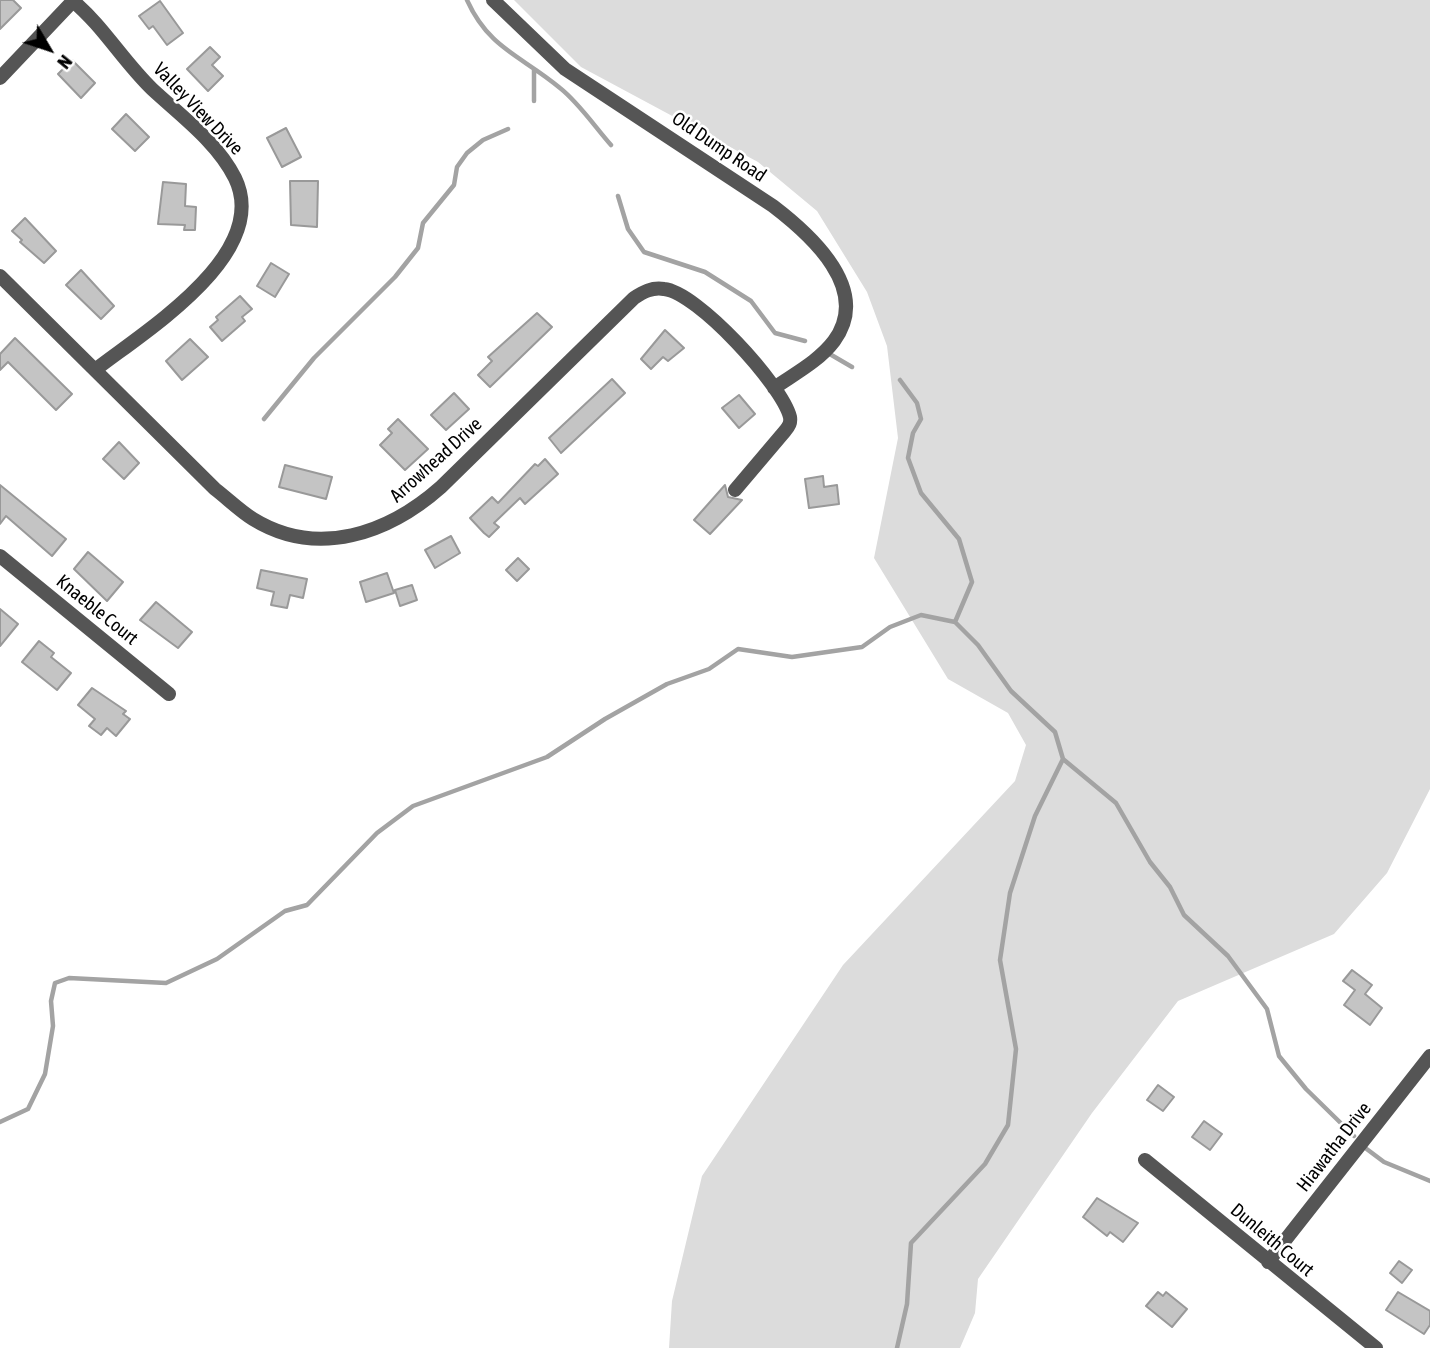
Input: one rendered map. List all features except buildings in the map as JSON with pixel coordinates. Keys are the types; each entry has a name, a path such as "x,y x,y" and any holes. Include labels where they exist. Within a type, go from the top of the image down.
{"street":[{"name":"Old Dump Road","path":"493,0 565,69 773,206 797,225 823,253 842,286 846,309 835,339 813,361 774,388"},
{"path":"0,78 74,1"},
{"name":"Valley View Drive","path":"74,1 144,81 225,160 241,193 242,211 234,242 210,275 95,370"},
{"name":"Arrowhead Drive","path":"0,276 215,489 254,520 292,534 327,538 359,534 395,522 412,511 441,487 634,298 647,290 663,288 678,292 701,308 738,344 774,388 790,422 735,490"},
{"name":"Knaeble Court","path":"0,556 169,694"},
{"name":"Hiawatha Drive","path":"1268,1262 1430,1056"},
{"name":"Dunleith Court","path":"1145,1160 1376,1348"}],"shaded area":[{"path":"514,0 1430,0 1430,789 1387,873 1334,934 1178,1001 1092,1113 978,1279 975,1313 960,1348 669,1348 672,1301 702,1176 843,965 1015,781 1026,745 1008,713 948,679 874,558 898,438 887,346 867,292 817,211 758,162 581,67"}],"waterway":[{"path":"467,0 485,30 567,94 611,145"},
{"path":"534,70 534,101"},
{"path":"264,419 314,358 395,277 418,248 423,223 454,185 457,167 467,153 483,140 508,129"},
{"path":"618,196 628,229 644,252 705,272 751,301 775,333 805,341"},
{"path":"828,353 852,367"},
{"path":"900,380 917,403 921,419 913,433 908,458 921,493 959,539 972,582 955,622"},
{"path":"0,1122 28,1109 45,1074 53,1026 51,1001 55,983 69,978 166,983 217,959 285,911 307,905 377,833 413,806 547,757 605,719 667,684 709,669 738,649 792,657 862,647 890,627 921,615 955,622 978,645 1011,691 1055,732 1063,759 1116,803 1150,862 1170,887 1184,915 1228,956 1267,1009 1279,1056 1306,1089 1354,1136"},
{"path":"897,1348 907,1304 911,1243 985,1164 1008,1125 1016,1049 1000,960 1010,893 1035,816 1063,759"},
{"path":"1364,1147 1384,1162 1430,1181"}]}
